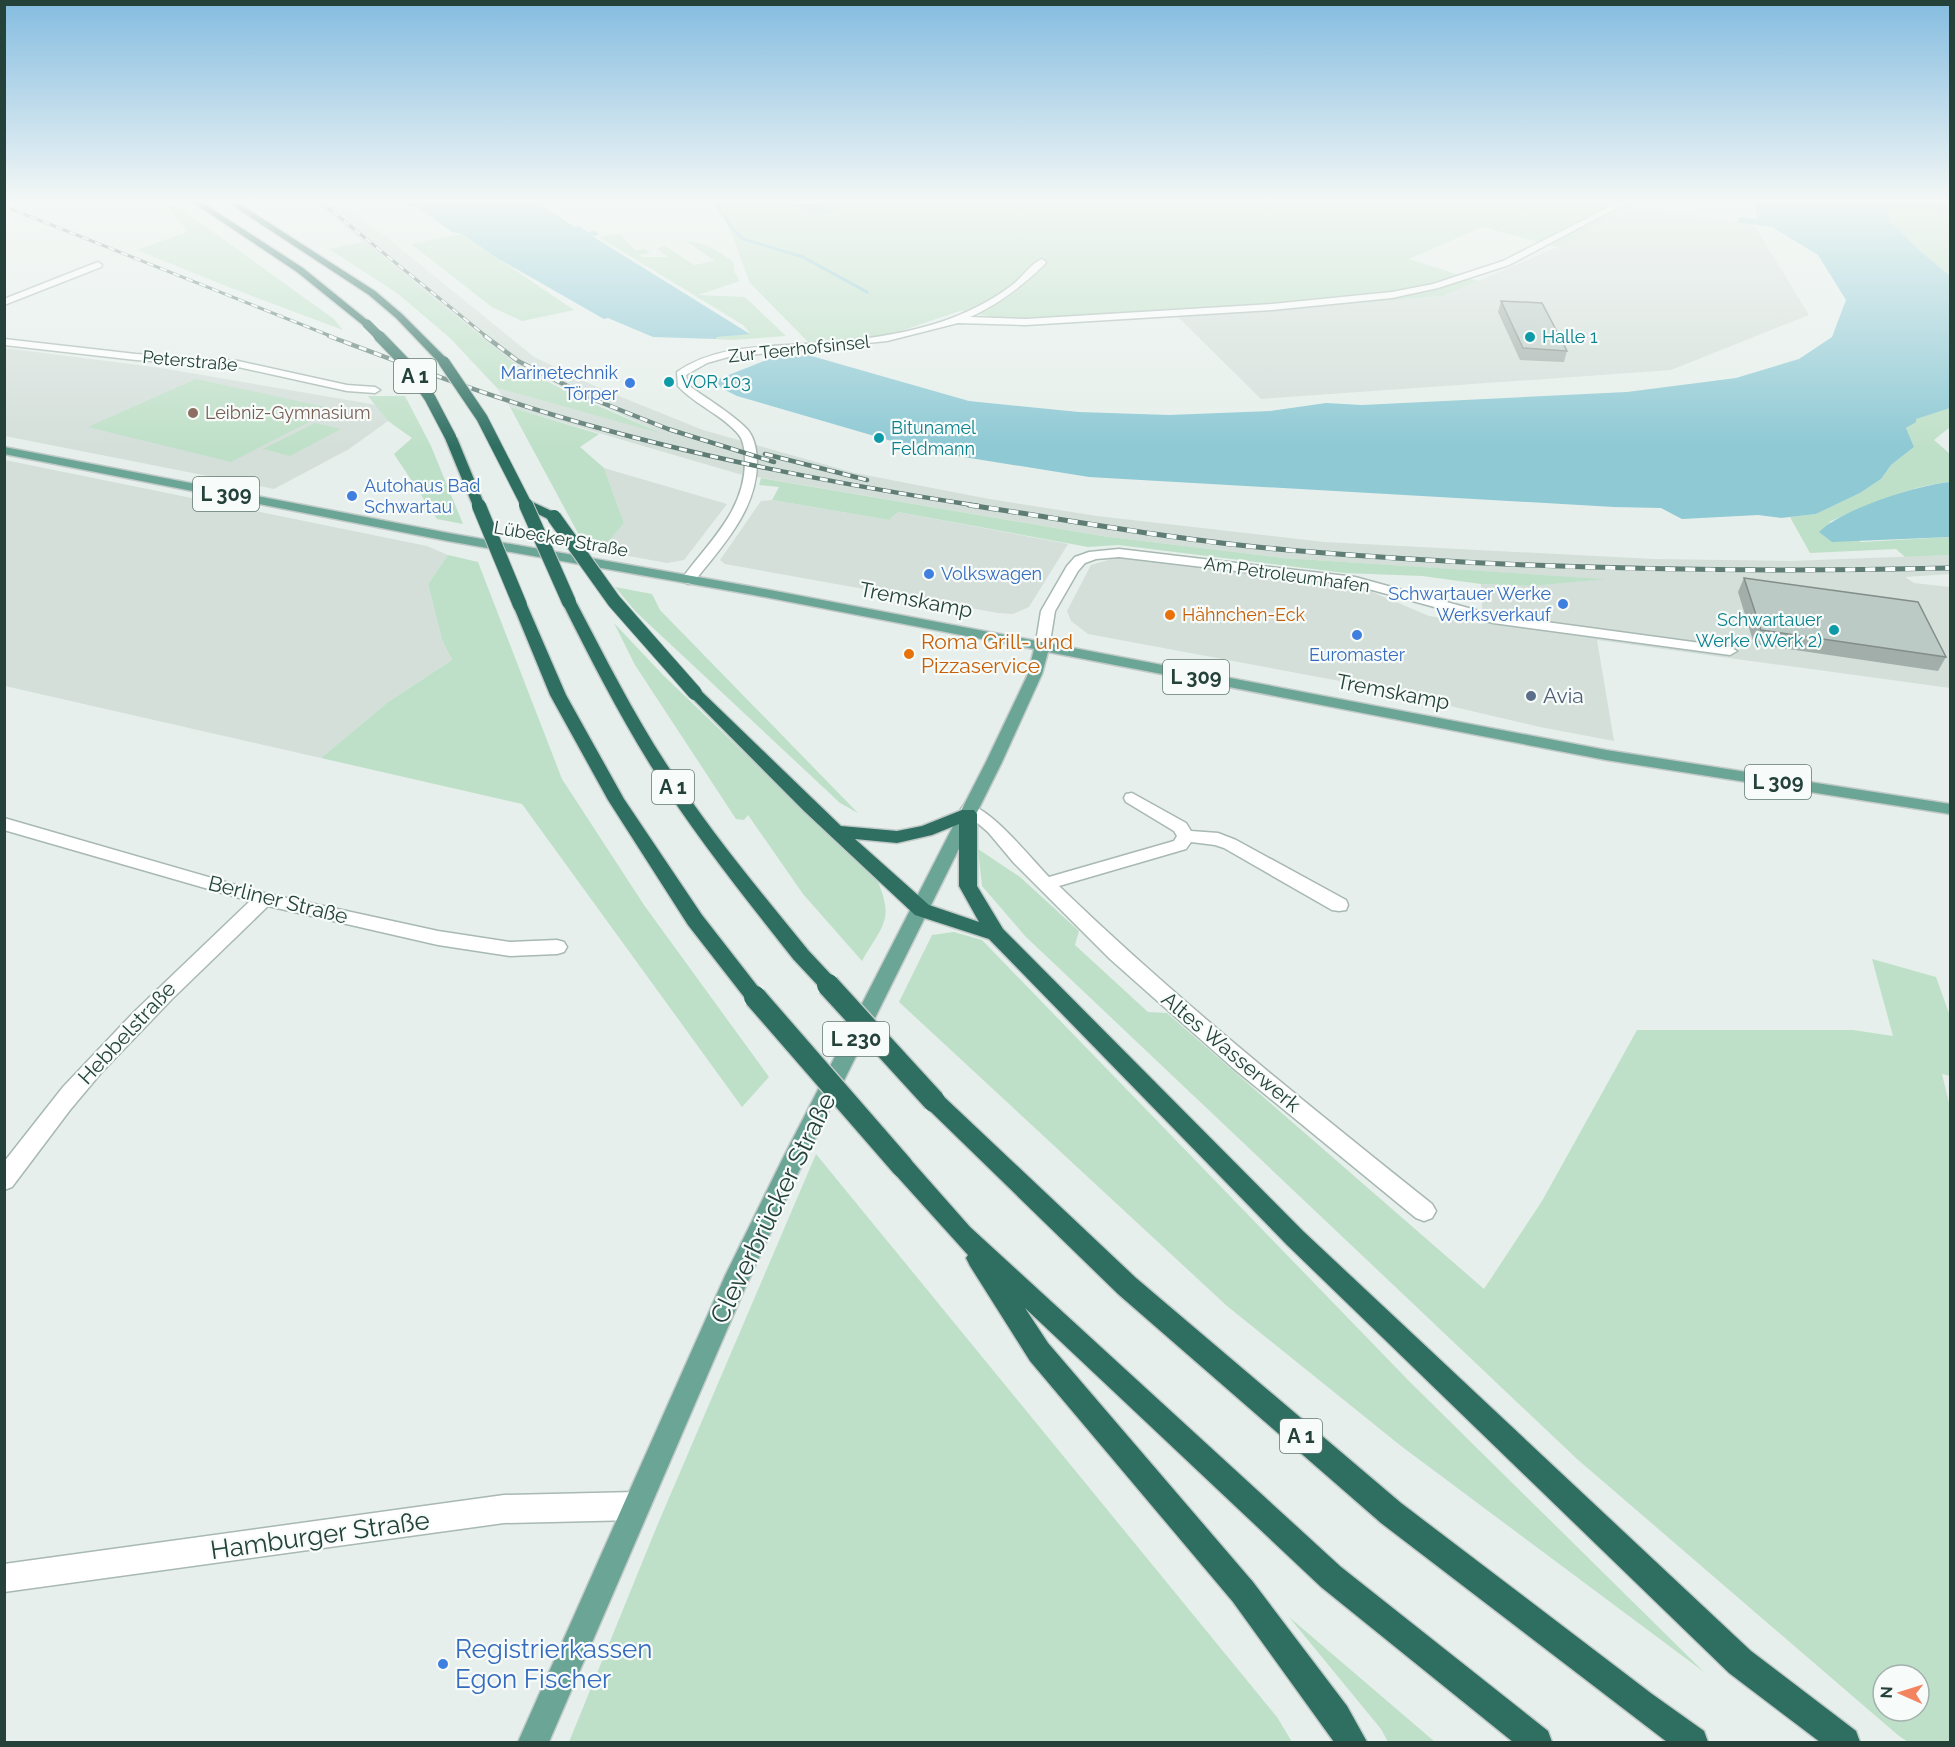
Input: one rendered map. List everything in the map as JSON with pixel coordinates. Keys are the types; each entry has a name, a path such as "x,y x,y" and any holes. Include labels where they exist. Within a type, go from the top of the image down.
{"highway":[{"name":"A 1","path":"318,285 367,324 409,367 430,398 451,438 558,695 616,800 695,920 755,997 962,1233 1331,1577 1537,1743"},
{"name":"A 1","path":"359,285 399,316 444,362 465,389 489,430 526,503 569,602 612,687 673,788 801,956 934,1101 1127,1286 1391,1513 1693,1743"},
{"path":"526,503 554,517 614,601 695,693 836,831 922,910 996,934"},
{"path":"836,831 897,837 926,831 969,812 968,886 996,934 1295,1238 1731,1654 1845,1743"},
{"path":"962,1233 1040,1352 1243,1592 1336,1717 1351,1743"}],"main road":[{"name":"Lübecker Straße","path":"4,450 416,531 688,580"},
{"name":"Tremskamp","path":"688,580 1606,755 1950,809"},
{"name":"Cleverbrücker Straße","path":"532,1743 701,1357 760,1231 922,910 1035,674 1042,648"}],"street":[{"path":"4,303 50,285"},
{"name":"Zur Teerhofsinsel","path":"688,580 740,510 751,460 750,441 743,432 683,386 681,374 696,365 730,355 892,339 959,320 1020,285"},
{"name":"Zur Teerhofsinsel","path":"959,320 1026,322 1272,307 1392,295 1440,285"},
{"name":"Peterstraße","path":"4,342 136,357 238,364 347,388 375,390"},
{"name":"Am Petroleumhafen","path":"1042,648 1048,610 1072,569 1080,560 1094,555 1119,553 1355,581 1493,619 1730,651"},
{"path":"1132,798 1180,827 1186,836"},
{"name":"Altes Wasserwerk","path":"969,812 994,828 1020,859 1117,954 1240,1062 1424,1211"},
{"name":"Berliner Straße","path":"4,824 264,899 438,938 510,949 557,947"},
{"path":"1045,884 1180,845 1186,836"},
{"path":"1186,836 1218,839 1230,844 1339,905"},
{"name":"Hebbelstraße","path":"4,1180 69,1095 120,1039 183,974 264,899"},
{"name":"Hamburger Straße","path":"4,1578 504,1509 636,1506"}],"shaded area":[{"path":"416,285 445,285 534,357 599,388 703,430 855,473 989,499 1097,516 1324,542 1654,559 1790,561 1950,555 1950,574 1905,577 1914,583 1950,587 1950,688 1597,640 1614,741 1540,727 1356,684 1088,634 1071,621 1067,611 1091,565 1122,556 1358,586 1429,616 1483,624 1481,584 1533,586 1601,579 1284,558 1102,536 739,474 510,407 497,388 658,432 519,367"},
{"path":"1470,285 1790,285 1809,315 1671,370 1261,399 1178,317 1443,296"},
{"name":"Leibniz-Gymnasium","path":"5,348 161,368 377,405 388,421 349,449 274,489 5,436"},
{"path":"5,460 427,546 448,555 428,584 442,640 452,660 388,702 321,758 5,686"},
{"path":"604,468 727,504 684,560 667,563 601,551 624,523"},
{"path":"772,500 889,520 898,512 1068,544 1029,607 1013,614 725,564 720,560 761,501"}],"green space":[{"path":"222,285 286,285 334,319 343,330"},
{"path":"384,285 417,285 519,367 578,397 663,434 497,388 450,338"},
{"path":"463,285 536,285 574,310 522,321 492,307"},
{"path":"677,285 729,285 698,295 745,297 786,336 716,339 750,333 743,325"},
{"path":"752,285 1470,285 1443,296 1212,315 1205,309 1005,319 960,311 889,335 810,344"},
{"path":"196,379 334,409 231,462 88,427"},
{"path":"368,396 405,396 431,446 463,524 437,519 394,454 412,438 388,421"},
{"path":"510,407 599,434 580,447 604,468 624,523 601,551 586,548"},
{"path":"1950,408 1950,427 1934,440 1950,454 1950,482 1904,492 1829,522 1861,542 1950,537 1950,555 1905,557 1896,549 1810,553 1790,517 1816,514 1860,493 1881,479 1891,465 1914,447 1906,429 1915,419"},
{"path":"315,423 341,429 290,456 263,449"},
{"path":"761,478 1102,536 1284,558 1606,579 1533,586 1481,584 1422,576 1345,573 1118,545 1088,547 898,512 889,520 772,500 779,487 759,485"},
{"path":"448,555 478,562 562,779 644,905 769,1077 742,1107 522,804 321,758 388,702 452,660 442,640 428,584"},
{"path":"615,587 652,594 660,610 858,813 840,803 636,612"},
{"path":"614,623 664,676 877,880 885,905 884,922 862,961 803,894 748,815 744,820 736,819 635,665"},
{"path":"978,849 1020,877 1079,931 1075,945 1148,1012 1167,1013 1484,1289 1542,1201 1637,1030 1853,1030 1893,1036 1872,959 1936,977 1950,1016 1950,1076 1942,1074 1950,1107 1950,1742 1908,1742 1884,1723 1931,1723 1931,1663 1871,1663 1871,1712 1577,1459 1025,936 982,886"},
{"path":"954,932 982,940 1408,1380 1704,1672 1401,1446 1227,1306 899,1002 932,935"},
{"path":"816,1154 1277,1717 1292,1742 569,1742 657,1526"},
{"path":"1289,1617 1435,1742 1388,1742 1381,1729"}],"water":[{"path":"544,285 670,285 750,334 717,337 716,339 653,337 608,318 604,319"},
{"path":"1836,285 1950,285 1950,408 1916,419 1916,422 1906,428 1914,447 1891,465 1881,479 1860,493 1816,514 1781,518 1758,515 1682,519 1661,508 1089,477 926,451 737,396 721,388 716,380 769,359 808,355 969,401 1079,412 1169,415 1270,411 1326,403 1362,405 1627,392 1736,378 1799,359 1832,337 1846,300"},
{"path":"1950,482 1950,537 1832,542 1819,532 1830,523 1862,507 1901,493"}],"building":[{"path":"1501,301 1542,303 1567,351 1523,348"},
{"name":"Schwartauer Werke (Werk 2)","path":"1744,578 1918,602 1946,657 1761,630"}],"waterway":[{"path":"853,285 867,292"}],"railway":[{"path":"201,285 333,337"},
{"path":"422,285 487,337"},
{"path":"329,336 499,398 609,431 766,468 979,506"},
{"path":"485,336 518,361 595,400 668,429 774,462"},
{"path":"765,454 867,480"},
{"path":"969,505 1208,541 1288,550 1453,562 1701,570 1950,568"}],"place":[{"name":"Halle 1","path":"1530,337"},
{"name":"VOR 103","path":"669,382"},
{"name":"Marinetechnik Törper","path":"630,383"},
{"name":"Leibniz-Gymnasium","path":"193,413"},
{"name":"Bitunamel Feldmann","path":"879,438"},
{"name":"Autohaus Bad Schwartau","path":"352,496"},
{"name":"Volkswagen","path":"929,574"},
{"name":"Schwartauer Werke Werksverkauf","path":"1563,604"},
{"name":"Hähnchen-Eck","path":"1170,615"},
{"name":"Schwartauer Werke (Werk 2)","path":"1834,630"},
{"name":"Euromaster","path":"1357,635"},
{"name":"Roma Grill- und Pizzaservice","path":"909,654"},
{"name":"Avia","path":"1531,696"},
{"name":"Registrierkassen Egon Fischer","path":"443,1664"}]}
